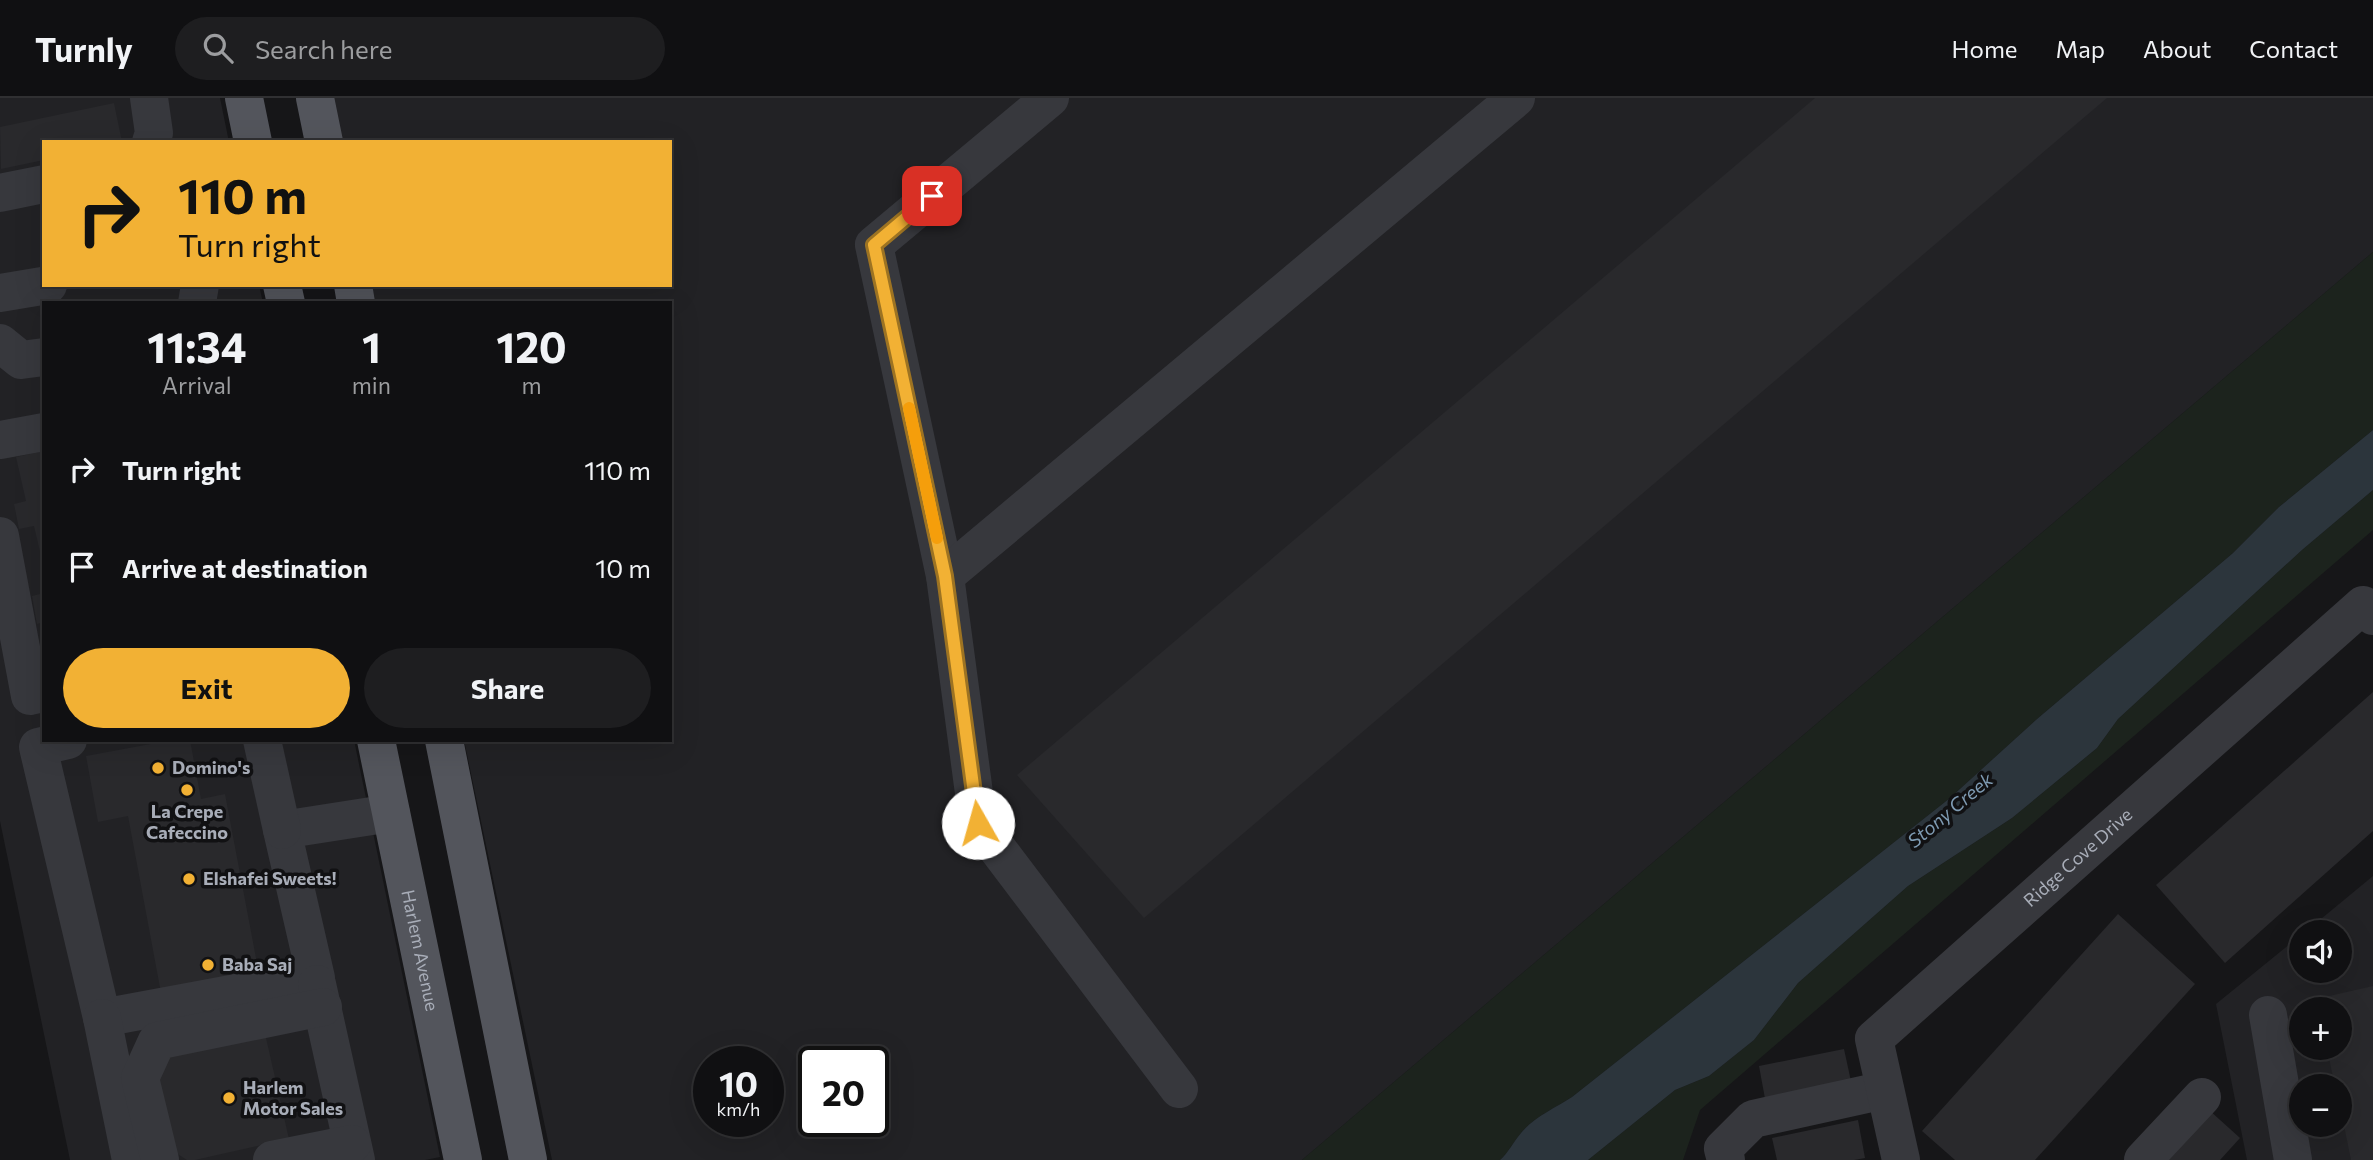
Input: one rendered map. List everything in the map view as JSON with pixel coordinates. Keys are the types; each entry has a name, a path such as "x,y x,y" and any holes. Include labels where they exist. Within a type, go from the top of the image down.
{"main road":[{"path":"244,98 253,140"},
{"path":"315,98 324,140"},
{"name":"Harlem Avenue","path":"376,742 463,1160"},
{"path":"444,742 528,1160"}],"street":[{"path":"149,98 154,133 152,140"},
{"path":"1050,98 874,245 945,576 978,823 1179,1090"},
{"path":"945,576 1516,98"},
{"path":"0,194 42,184"},
{"path":"0,293 42,286"},
{"path":"0,343 21,360 42,357"},
{"path":"0,440 42,432"},
{"path":"0,536 30,696 42,693"},
{"name":"Ridge Cove Drive","path":"1901,1160 1874,1039 2370,606"},
{"path":"59,742 38,747 105,1034 131,1160"},
{"path":"262,742 354,1152 272,1160"},
{"path":"282,830 391,813"},
{"path":"105,1034 319,993"},
{"path":"105,1034 157,1041 319,993"},
{"path":"2268,1015 2293,1160"},
{"path":"157,1041 140,1078 160,1160"},
{"path":"1726,1160 1723,1149 1753,1119 1885,1090"},
{"path":"2143,1160 2202,1097"}],"shaded area":[{"path":"0,98 220,98 229,140 42,140 42,287 259,287 263,301 42,301 42,742 354,742 440,1157 425,1160 70,1160 0,821"},
{"path":"329,98 2373,98 2373,252 1302,1160 552,1160 464,742 672,742 672,301 372,301 368,287 672,287 672,140 338,140"},
{"path":"2373,252 2373,430 2279,507 2233,553 2037,719 1950,798 1572,1097 1532,1122 1500,1160 1302,1160"},
{"path":"2373,490 2373,530 1700,1110 1683,1160 1588,1160 1675,1090 1709,1076 1754,1040 1798,983 1908,886 2012,818 2097,748 2118,719 2302,550"},
{"path":"2373,876 2373,1160 2247,1160 2216,1004 2289,945 2289,983 2352,983 2352,920 2320,920"}],"water":[{"name":"Stony Creek","path":"2373,430 2373,490 2302,550 2118,719 2097,748 2012,818 1908,886 1798,983 1754,1040 1709,1076 1675,1090 1588,1160 1500,1160 1532,1122 1572,1097 1950,798 2037,719 2233,553 2279,507"}],"building":[{"path":"1815,98 2107,98 1144,918 1017,775"},
{"path":"114,103 122,140 42,140 42,160 1,169 0,127"},
{"path":"42,451 42,560 34,526 19,529 14,504 26,501 16,457"},
{"path":"42,594 42,623 37,624 32,596"},
{"path":"2373,692 2373,831 2225,963 2156,885"},
{"path":"161,742 190,742 201,799 225,794 259,974 161,993 128,816 98,822 86,756"},
{"path":"2118,914 2195,984 2035,1160 1955,1160 1922,1131"},
{"path":"2373,986 2373,1160 2351,1160 2346,1137 2352,1137 2352,1074 2332,1074 2329,1060 2352,1060 2352,997 2325,997"},
{"path":"264,1029 289,1139 195,1160 187,1160 173,1151 157,1066 168,1050"},
{"path":"1844,1049 1852,1086 1766,1104 1759,1066"},
{"path":"2209,1110 2240,1138 2220,1160 2164,1160"},
{"path":"1858,1120 1865,1158 1777,1160 1772,1138"}],"slow traffic":[{"path":"909,408 937,538"}],"place":[{"name":"Domino's","path":"158,768"},
{"name":"La Crepe Cafeccino","path":"187,790"},
{"name":"Elshafei Sweets!","path":"189,879"},
{"name":"Baba Saj","path":"208,965"},
{"name":"Harlem Motor Sales","path":"229,1098"}],"route":[{"path":"932,196 874,245 945,576 978,823"}]}
